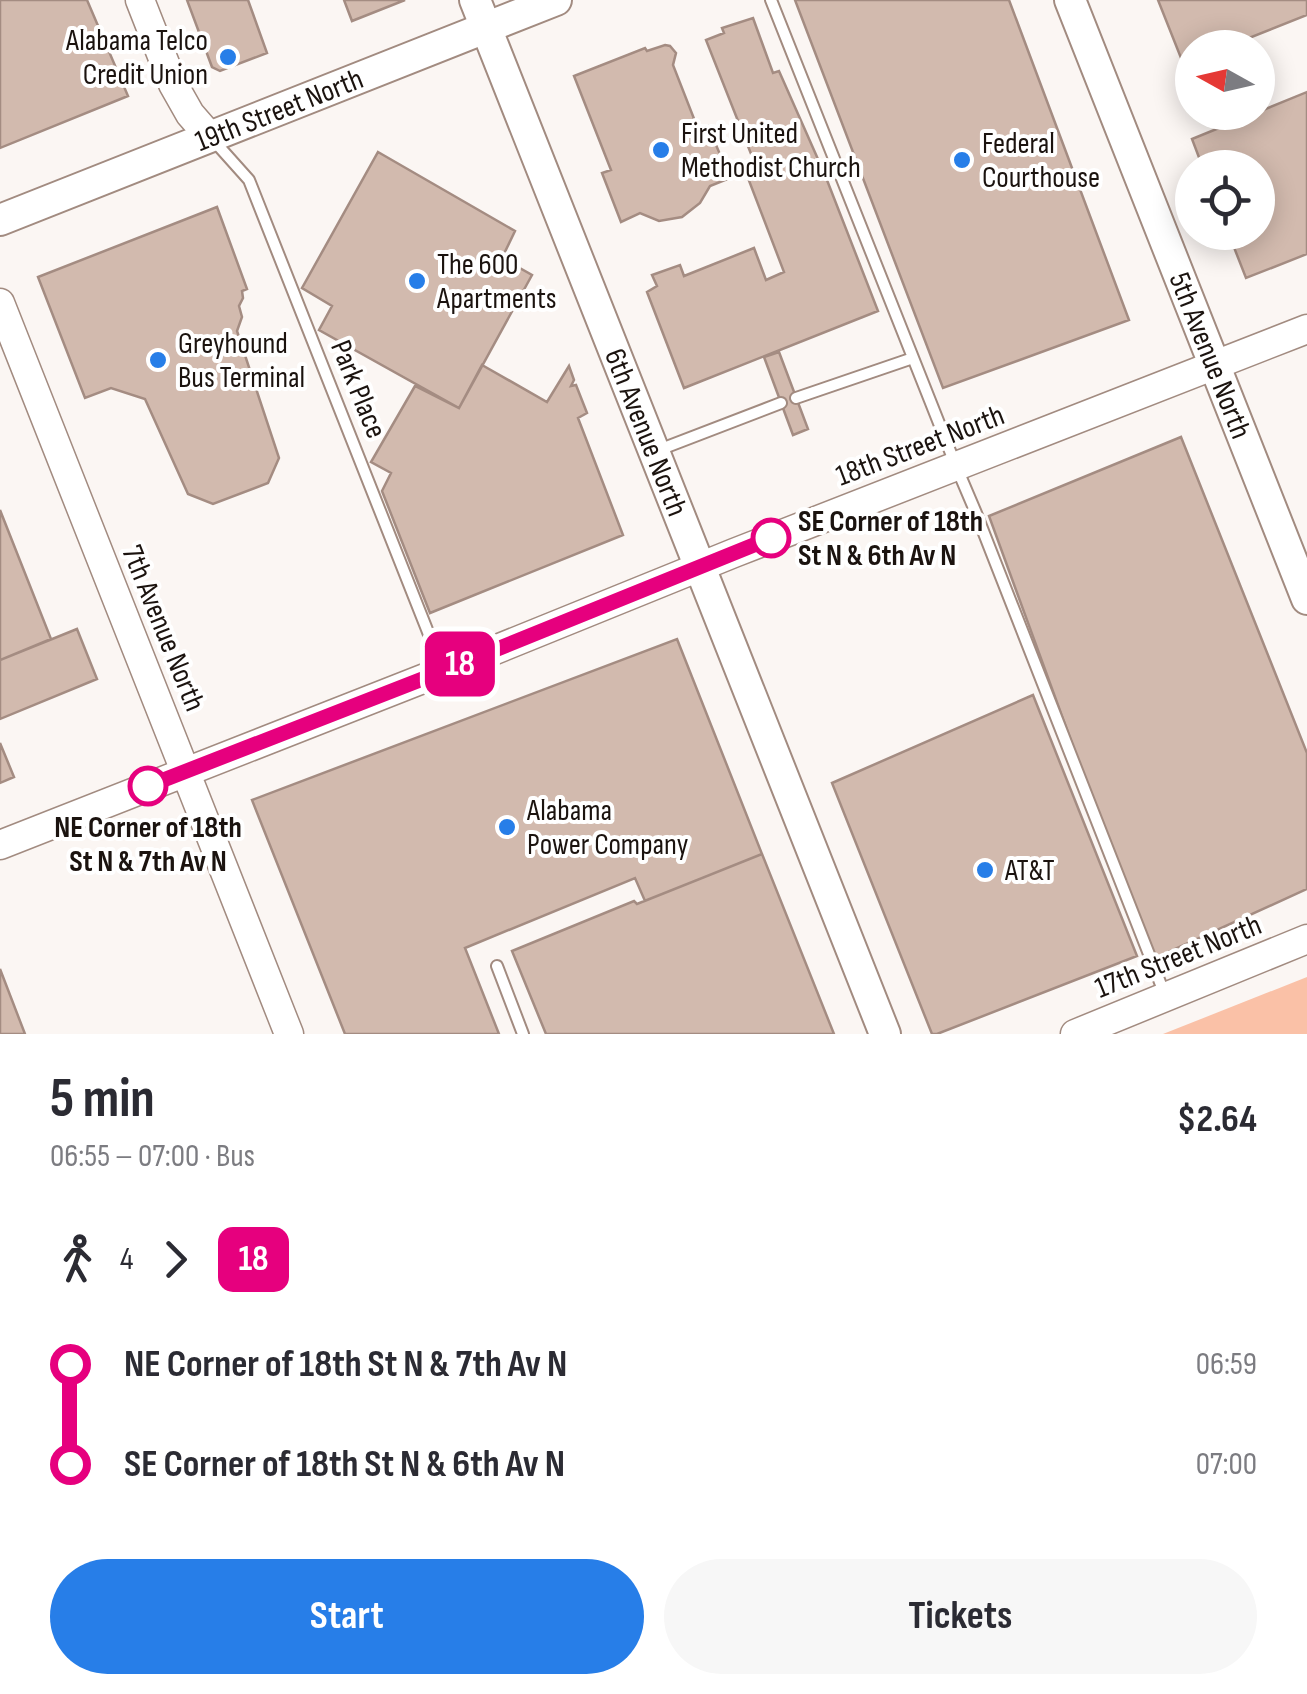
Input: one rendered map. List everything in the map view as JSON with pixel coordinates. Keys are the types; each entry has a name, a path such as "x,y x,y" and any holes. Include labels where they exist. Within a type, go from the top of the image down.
{"main road":[{"name":"19th Street North","path":"0,220 210,137 480,14 556,0"},
{"name":"5th Avenue North","path":"1070,0 1307,598"},
{"name":"6th Avenue North","path":"480,14 885,1034"}],"street":[{"path":"140,0 174,84 190,114 210,137"},
{"name":"7th Avenue North","path":"0,303 289,1034"},
{"name":"18th Street North","path":"0,845 1307,329"},
{"name":"17th Street North","path":"1075,1034 1307,939"}],"lane":[{"path":"771,0 1166,996"},
{"name":"Park Place","path":"210,137 249,180 443,671"},
{"path":"796,398 913,358"},
{"path":"655,451 781,404"},
{"path":"496,966 524,1034"}],"shaded area":[{"path":"1307,977 1307,1034 1163,1034"}],"building":[{"path":"0,0 87,0 128,96 0,148"},
{"path":"187,0 248,0 267,53 220,71 212,67"},
{"path":"344,0 405,0 352,21"},
{"name":"Federal Courthouse","path":"795,0 1009,0 1129,320 943,388"},
{"path":"1158,0 1307,0 1307,15 1269,30 1175,30 1175,43"},
{"name":"First United Methodist Church","path":"753,18 773,73 779,71 825,175 878,311 684,388 647,292 657,286 652,275 680,265 684,276 754,248 766,280 784,272 748,178 759,174 706,40 724,33 722,28"},
{"name":"First United Methodist Church","path":"665,45 676,53 673,65 698,129 708,126 730,178 710,186 700,203 682,217 659,221 640,213 621,222 602,173 611,170 574,76 645,48 647,51"},
{"path":"1307,92 1307,254 1246,278 1235,250 1275,250 1275,150 1196,150 1192,139 1214,130 1275,130 1275,105"},
{"name":"The 600 Apartments","path":"378,152 515,231 502,258 532,275 459,408 319,330 332,306 302,288"},
{"name":"Greyhound Bus Terminal","path":"217,207 247,289 242,291 242,317 237,331 279,458 268,483 213,504 188,494 145,399 111,388 85,398 38,277"},
{"path":"779,352 808,429 793,435 764,357"},
{"path":"482,365 547,402 569,366 574,380 571,386 576,385 587,413 578,418 623,535 430,613 382,491 391,473 371,462 415,386 459,408"},
{"path":"1181,437 1307,753 1307,889 1151,960 989,516"},
{"path":"0,510 51,639 0,660"},
{"path":"77,629 97,679 0,719 0,660"},
{"name":"Alabama Power Company","path":"677,639 762,854 645,901 635,878 465,948 499,1034 345,1034 252,800"},
{"name":"AT&T","path":"1033,695 1137,956 932,1034 832,783"},
{"path":"0,743 14,777 0,783"},
{"path":"762,854 834,1034 546,1034 512,951"},
{"path":"0,969 25,1034 0,1034"}],"bus line":[{"name":"18","path":"148,786 771,538"}],"place":[{"name":"Alabama Telco Credit Union","path":"228,57"},
{"name":"First United Methodist Church","path":"661,150"},
{"name":"Federal Courthouse","path":"962,160"},
{"name":"The 600 Apartments","path":"417,281"},
{"name":"Greyhound Bus Terminal","path":"158,360"},
{"name":"SE Corner of 18th St N & 6th Av N","path":"771,538"},
{"name":"NE Corner of 18th St N & 7th Av N","path":"148,786"},
{"name":"Alabama Power Company","path":"507,827"},
{"name":"AT&T","path":"985,870"}]}
